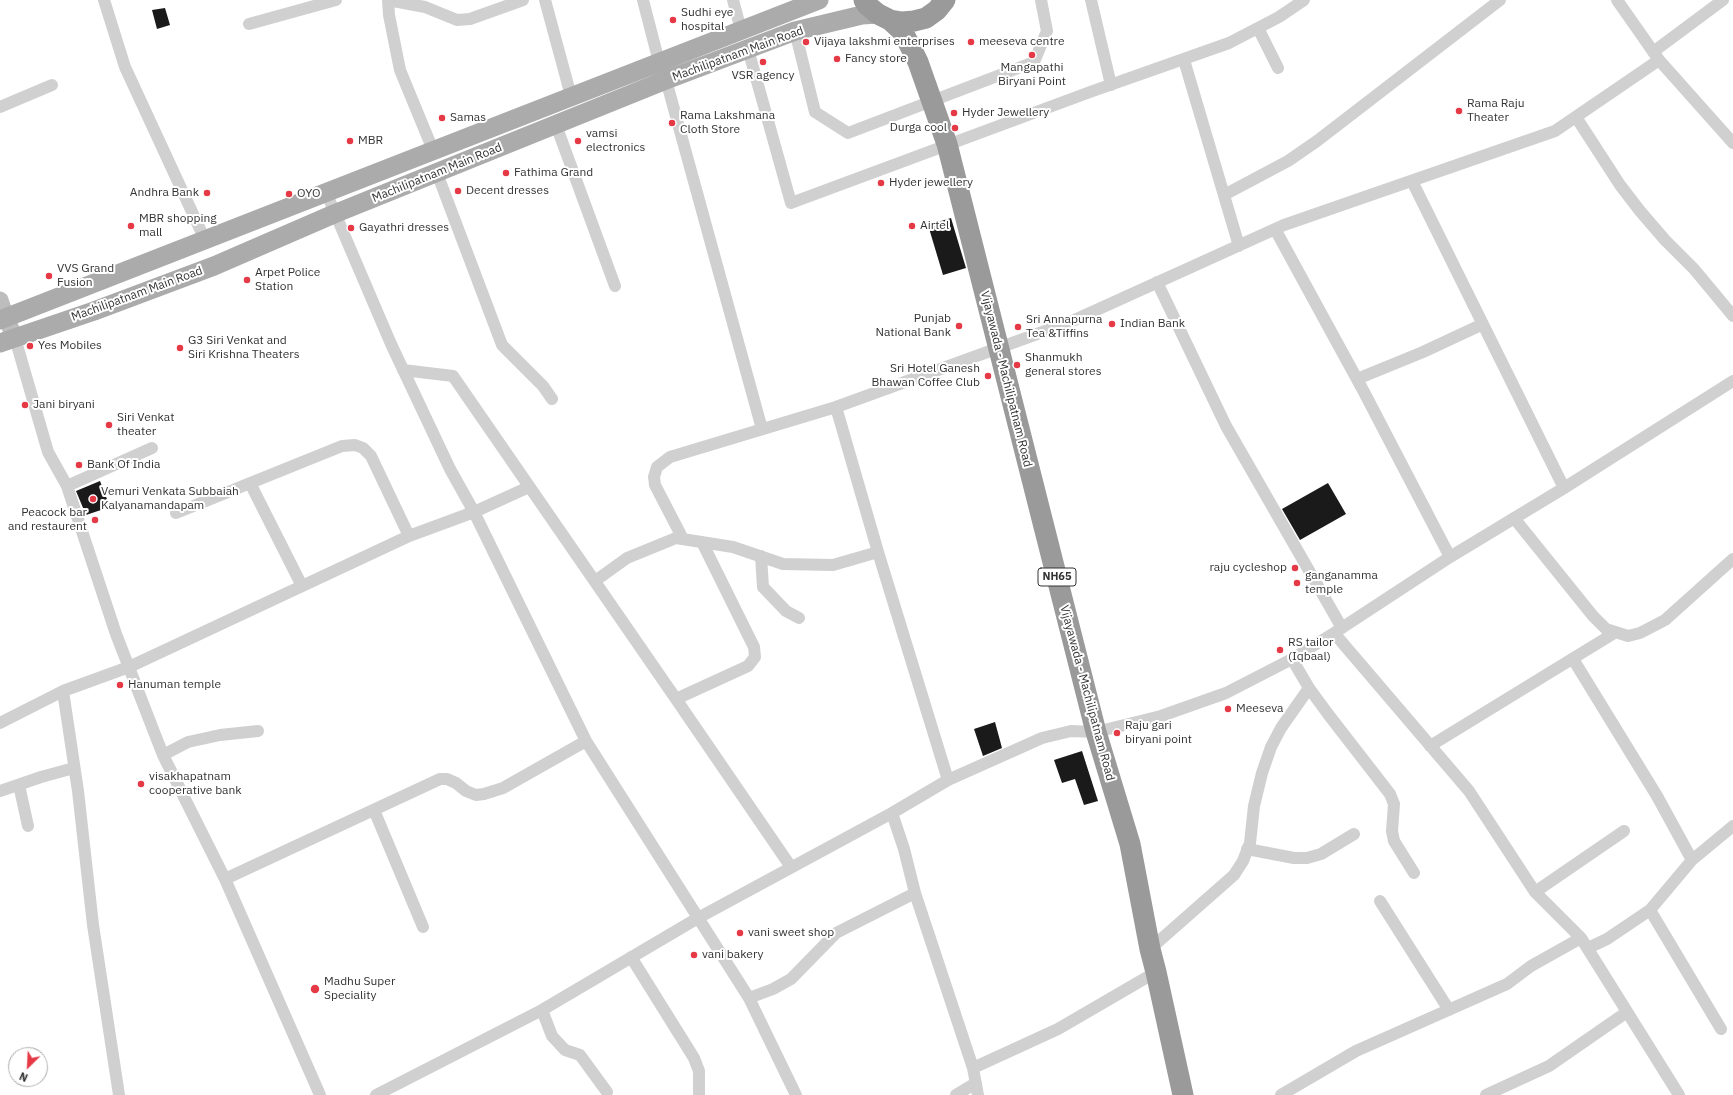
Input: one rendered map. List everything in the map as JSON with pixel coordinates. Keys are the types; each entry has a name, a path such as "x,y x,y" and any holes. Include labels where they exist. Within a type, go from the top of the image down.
{"highway":[{"name":"NH65","path":"877,12 908,22 926,18 937,10 945,0"},
{"name":"Vijayawada - Machilipatnam Road","path":"877,12 903,32 918,62 933,100 947,144 1096,732 1130,844 1150,949 1183,1095"},
{"name":"Vijayawada - Machilipatnam Road","path":"918,62 919,28 926,18"}],"main road":[{"name":"Machilipatnam Main Road","path":"3,319 741,30 787,6 820,0"},
{"name":"Machilipatnam Main Road","path":"7,341 94,311 214,266 334,214 666,80 795,31 877,12"}],"street":[{"path":"104,0 125,67 205,240"},
{"path":"249,24 336,0"},
{"path":"433,150 400,70 389,15 391,0 425,7 457,20 470,19 523,0"},
{"path":"545,0 571,96"},
{"path":"643,0 659,62"},
{"path":"733,0 741,30"},
{"path":"795,31 815,112 848,133 1034,62 1047,31 1041,0"},
{"path":"1091,0 1112,85"},
{"path":"748,49 791,203 947,144 1229,43 1258,28 1304,0"},
{"path":"1224,195 1288,161 1500,0"},
{"path":"1617,0 1656,56 1733,143"},
{"path":"682,539 655,485 654,477 658,467 670,457 762,428 836,407 998,349 1070,322 1276,229 1555,131 1576,117 1656,56 1723,0"},
{"path":"1258,28 1278,68"},
{"path":"1184,60 1239,246"},
{"path":"666,80 762,428"},
{"path":"0,107 52,85"},
{"path":"1576,117 1620,185 1640,211 1665,240 1694,269 1733,316"},
{"path":"556,125 614,286"},
{"path":"437,173 502,345 534,376 552,399"},
{"path":"1412,181 1564,488"},
{"path":"326,192 334,214 403,370 450,469 474,512 586,741 749,998 796,1095"},
{"path":"1276,229 1357,379 1450,557"},
{"path":"1158,282 1226,426 1338,631 1430,746 1469,791 1535,892 1584,943 1679,1095"},
{"path":"0,300 7,341 48,452 67,486 116,634 163,755 225,880 320,1095"},
{"path":"1357,379 1423,352 1483,324"},
{"path":"403,370 453,376 791,867"},
{"path":"376,1095 401,1090 542,1010 698,918 892,813 948,780 1042,738 1071,731 1096,732 1161,716 1226,693 1292,659 1338,631 1450,557 1564,488 1733,381"},
{"path":"836,407 878,552 948,780"},
{"path":"176,513 342,446 355,445 363,448 371,456 409,536"},
{"path":"67,486 152,448"},
{"path":"250,483 302,586"},
{"path":"0,723 63,691 129,667 409,536 474,512 529,487"},
{"path":"1514,518 1593,616 1606,629 1628,636 1640,634 1665,620 1733,560"},
{"path":"595,581 627,558 676,538 733,547 783,564 833,565 878,552"},
{"path":"676,699 748,666 755,657 754,647 702,542"},
{"path":"760,556 762,587 786,611 799,618"},
{"path":"1430,746 1616,632"},
{"path":"1292,659 1309,688 1390,794 1394,804 1392,831 1394,841 1414,873"},
{"path":"1573,659 1657,796 1692,860"},
{"path":"1150,949 1234,875 1243,861 1247,849 1262,773 1271,747 1280,728 1309,688"},
{"path":"63,691 74,768 92,925 119,1095"},
{"path":"163,755 188,742 220,735 258,731"},
{"path":"225,880 440,779 451,781 466,791 476,795 484,794 503,788 586,741"},
{"path":"0,791 74,768"},
{"path":"19,785 28,826"},
{"path":"374,810 423,927"},
{"path":"892,813 904,849 915,894 973,1068 977,1089 956,1095"},
{"path":"1281,1095 1356,1051 1507,984 1531,966 1584,943 1607,939 1650,910 1692,860 1733,826"},
{"path":"1535,892 1624,831"},
{"path":"1247,849 1294,858 1307,858 1321,854 1354,834"},
{"path":"749,998 773,989 791,979 836,933 915,894"},
{"path":"1380,901 1449,1010"},
{"path":"1650,910 1721,1029"},
{"path":"631,957 694,1058 699,1071 699,1095"},
{"path":"973,1068 1058,1029 1156,972"},
{"path":"542,1010 552,1036 565,1050 580,1055 607,1092"},
{"path":"1486,1095 1550,1066 1627,1012"}],"building":[{"path":"165,8 170,25 157,29 152,10"},
{"path":"951,218 966,268 943,275 928,225"},
{"name":"Vemuri Venkata Subbaiah Kalyanamandapam","path":"100,481 110,507 86,515 76,491"},
{"path":"1328,483 1346,514 1300,540 1282,509"},
{"path":"995,722 1002,748 983,756 974,729"},
{"path":"1082,751 1098,801 1084,805 1075,779 1062,783 1054,760"}],"place":[{"name":"Sudhi eye hospital","path":"673,20"},
{"name":"Vijaya lakshmi enterprises","path":"806,42"},
{"name":"meeseva centre","path":"971,42"},
{"name":"Mangapathi Biryani Point","path":"1032,55"},
{"name":"Fancy store","path":"837,59"},
{"name":"VSR agency","path":"763,62"},
{"name":"Rama Raju Theater","path":"1459,111"},
{"name":"Hyder Jewellery","path":"954,113"},
{"name":"Samas","path":"442,118"},
{"name":"Rama Lakshmana Cloth Store","path":"672,123"},
{"name":"Durga cool","path":"955,128"},
{"name":"MBR","path":"350,141"},
{"name":"vamsi electronics","path":"578,141"},
{"name":"Fathima Grand","path":"506,173"},
{"name":"Hyder jewellery","path":"881,183"},
{"name":"Decent dresses","path":"458,191"},
{"name":"Andhra Bank","path":"207,193"},
{"name":"OYO","path":"289,194"},
{"name":"MBR shopping mall","path":"131,226"},
{"name":"Airtel","path":"912,226"},
{"name":"Gayathri dresses","path":"351,228"},
{"name":"VVS Grand Fusion","path":"49,276"},
{"name":"Arpet Police Station","path":"247,280"},
{"name":"Indian Bank","path":"1112,324"},
{"name":"Punjab National Bank","path":"959,326"},
{"name":"Sri Annapurna Tea &Tiffins","path":"1018,327"},
{"name":"Yes Mobiles","path":"30,346"},
{"name":"G3 Siri Venkat and Siri Krishna Theaters","path":"180,348"},
{"name":"Shanmukh general stores","path":"1017,365"},
{"name":"Sri Hotel Ganesh Bhawan Coffee Club","path":"988,376"},
{"name":"Jani biryani","path":"25,405"},
{"name":"Siri Venkat theater","path":"109,425"},
{"name":"Bank Of India","path":"79,465"},
{"name":"Vemuri Venkata Subbaiah Kalyanamandapam","path":"93,499"},
{"name":"Peacock bar and restaurent","path":"95,520"},
{"name":"raju cycleshop","path":"1295,568"},
{"name":"ganganamma temple","path":"1297,583"},
{"name":"RS tailor (Iqbaal)","path":"1280,650"},
{"name":"Hanuman temple","path":"120,685"},
{"name":"Meeseva","path":"1228,709"},
{"name":"Raju gari biryani point","path":"1117,733"},
{"name":"visakhapatnam cooperative bank","path":"141,784"},
{"name":"vani sweet shop","path":"740,933"},
{"name":"vani bakery","path":"694,955"},
{"name":"Madhu Super Speciality","path":"315,989"}]}
